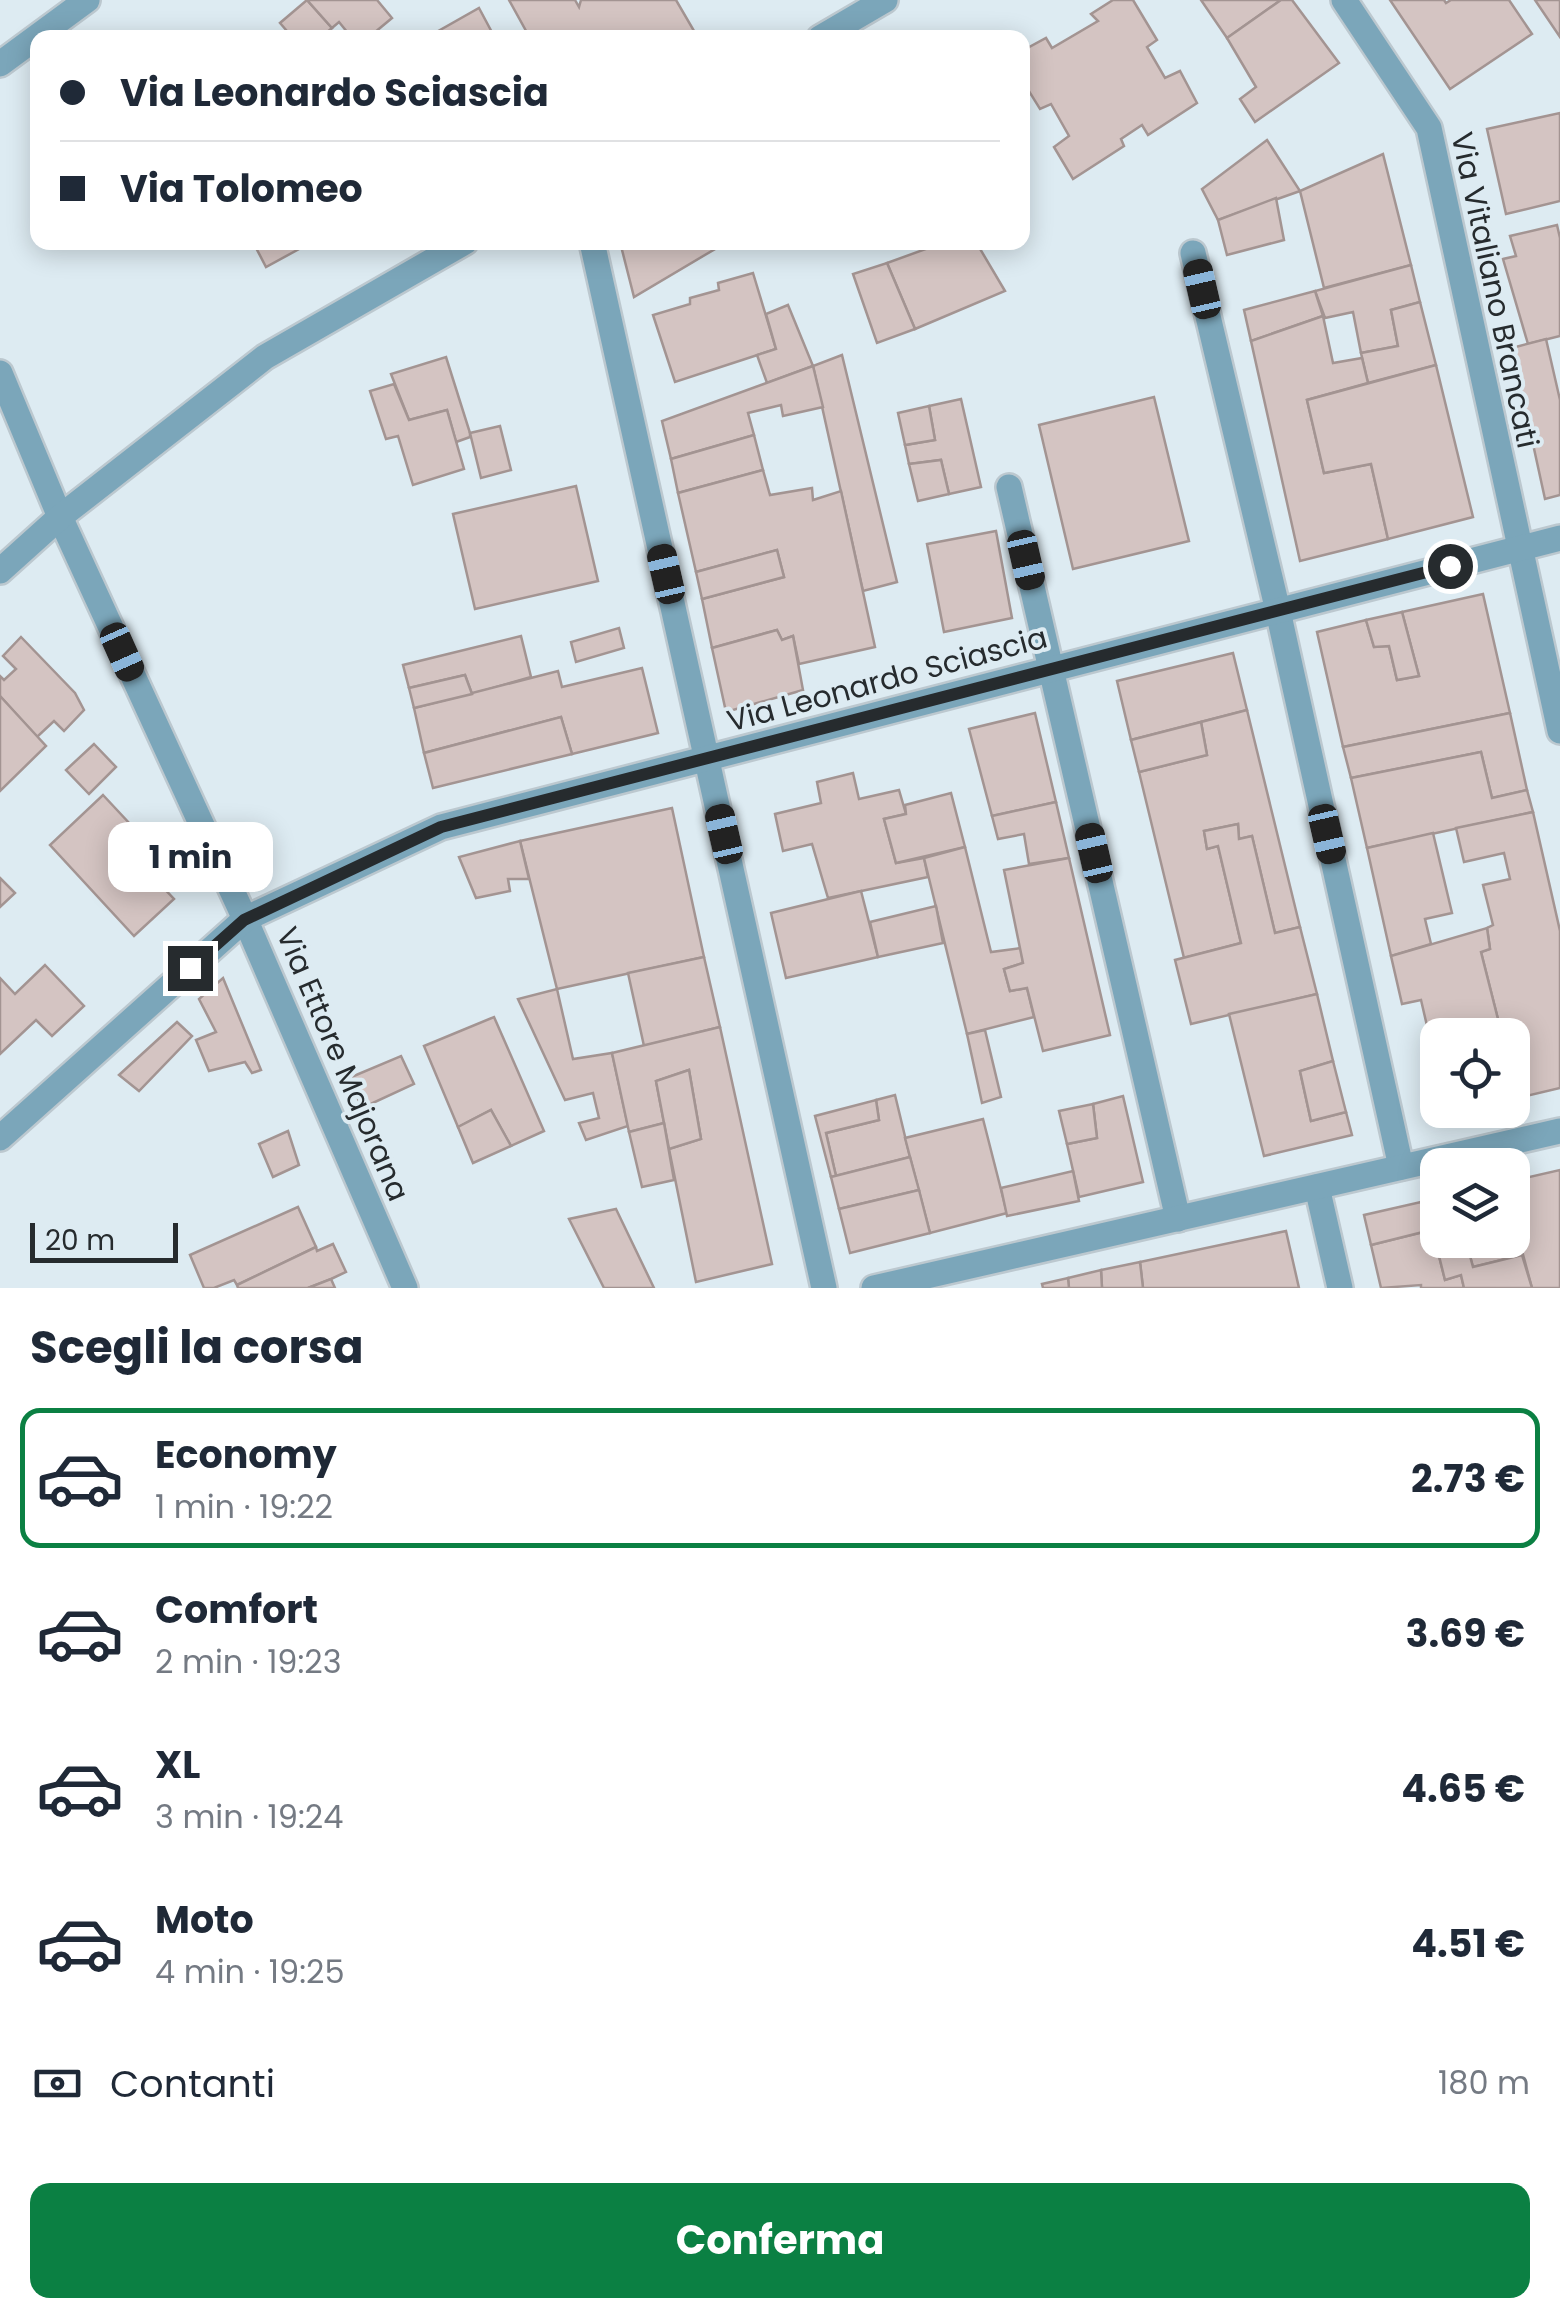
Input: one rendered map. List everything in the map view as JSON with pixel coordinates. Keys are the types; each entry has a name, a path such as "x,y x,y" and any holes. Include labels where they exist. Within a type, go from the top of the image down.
{"street":[{"path":"46,30 86,0"},
{"path":"834,30 886,0"},
{"name":"Via Vitaliano Brancati","path":"1344,0 1428,128 1560,731"},
{"path":"0,64 30,42"},
{"path":"0,572 60,518 265,358 451,250"},
{"path":"594,250 824,1288"},
{"path":"1193,253 1278,611 1401,1167"},
{"name":"Via Ettore Majorana","path":"0,373 60,518 244,920 405,1288"},
{"path":"1009,487 1178,1218"},
{"name":"Via Leonardo Sciascia","path":"0,1138 244,920 441,827 1560,538"},
{"path":"874,1288 906,1284 1560,1131"},
{"path":"1316,1187 1340,1288"}],"building":[{"path":"307,0 332,28 286,30 280,23"},
{"path":"307,0 377,0 392,18 378,30 346,30 339,22 332,28"},
{"path":"509,0 575,0 579,7 581,0 676,0 694,30 526,30"},
{"path":"1113,0 1133,0 1157,40 1147,47 1165,78 1180,71 1197,103 1148,135 1142,125 1121,139 1124,146 1073,179 1054,147 1069,136 1051,104 1040,109 1030,93 1030,47 1046,38 1052,48 1098,21 1091,14"},
{"path":"1201,0 1281,0 1227,38"},
{"path":"1281,0 1292,0 1339,63 1255,122 1240,99 1256,87 1227,38"},
{"path":"1390,0 1509,0 1532,34 1450,89"},
{"path":"1535,0 1560,0 1560,37"},
{"path":"479,8 491,30 440,30"},
{"path":"1560,113 1560,201 1506,214 1487,129"},
{"path":"1267,140 1300,191 1218,220 1202,189"},
{"path":"1383,154 1411,265 1324,288 1300,191"},
{"path":"1276,198 1284,240 1227,255 1218,220"},
{"path":"1557,225 1560,336 1528,344 1503,259 1516,256 1510,236"},
{"path":"257,250 297,250 266,267"},
{"path":"622,250 713,250 634,297"},
{"path":"923,250 981,250 1005,291 915,329 887,263"},
{"path":"887,263 915,329 877,343 853,274"},
{"path":"1411,265 1420,302 1391,310 1398,346 1361,353 1353,312 1325,318 1315,291"},
{"path":"753,273 776,349 675,382 653,315 719,290 718,283"},
{"path":"1315,291 1323,316 1251,341 1244,310"},
{"path":"1420,302 1436,365 1368,383 1361,353 1398,346 1391,310"},
{"path":"788,305 813,366 767,383 757,355 776,349 766,314"},
{"path":"1323,316 1333,363 1362,358 1368,383 1307,400 1324,473 1371,464 1388,539 1300,561 1251,341"},
{"path":"1546,339 1560,400 1560,495 1545,499 1512,348"},
{"path":"842,355 897,582 863,591 813,366"},
{"path":"446,357 470,433 470,437 456,442 447,410 409,420 391,374"},
{"path":"1436,365 1473,517 1388,539 1371,464 1324,473 1307,400"},
{"path":"813,366 823,407 783,416 781,405 748,413 754,435 671,459 662,421"},
{"path":"394,384 409,420 447,410 464,469 413,485 398,436 386,439 370,391"},
{"path":"1154,397 1189,541 1073,569 1039,425"},
{"path":"961,399 981,487 949,494 941,460 909,464 905,445 935,440 929,406"},
{"path":"929,406 935,440 905,445 898,413"},
{"path":"500,426 511,470 481,478 470,433"},
{"path":"754,435 763,470 678,493 671,459"},
{"path":"941,460 949,494 918,501 909,464"},
{"path":"763,470 770,495 812,488 813,500 841,491 875,647 799,664 793,636 782,640 777,630 712,648 702,599 784,577 777,550 696,572 678,493"},
{"path":"576,486 598,581 475,609 453,514"},
{"path":"996,531 1012,618 944,632 927,544"},
{"path":"777,550 784,577 702,599 696,572"},
{"path":"1483,594 1510,713 1343,747 1317,632 1366,620 1374,647 1389,646 1397,680 1419,676 1402,612"},
{"path":"1402,612 1419,676 1397,680 1389,646 1374,647 1366,620"},
{"path":"619,628 624,648 576,662 571,642"},
{"path":"777,630 782,640 793,636 803,690 726,712 712,648"},
{"path":"521,636 531,677 472,694 465,675 409,688 403,665"},
{"path":"21,637 75,693 84,710 64,731 54,721 37,737 0,696 0,676 4,680 16,669 3,656"},
{"path":"1233,653 1247,710 1131,740 1117,681"},
{"path":"642,668 658,733 572,754 561,717 424,753 414,708 558,671 562,687"},
{"path":"465,675 472,694 414,708 409,688"},
{"path":"0,696 46,746 0,791"},
{"path":"1247,710 1300,927 1275,933 1252,836 1239,839 1238,824 1204,831 1207,849 1218,846 1241,943 1184,958 1139,772 1207,755 1201,722"},
{"path":"1035,713 1056,802 992,816 969,729"},
{"path":"1510,713 1527,790 1492,798 1481,752 1351,778 1343,747"},
{"path":"561,717 572,754 433,788 424,753"},
{"path":"1201,722 1207,755 1139,772 1131,740"},
{"path":"94,744 116,767 89,794 66,770"},
{"path":"1481,752 1492,798 1527,790 1533,812 1367,848 1351,778"},
{"path":"853,773 859,799 899,790 906,814 884,819 896,863 924,858 928,877 828,898 812,844 783,851 775,814 821,803 817,782"},
{"path":"951,793 965,847 896,863 884,819 906,814 905,805"},
{"path":"103,795 172,869 158,882 174,899 134,936 50,845"},
{"path":"1056,802 1069,858 1029,864 1024,834 998,839 992,816"},
{"path":"672,808 704,957 557,989 520,841"},
{"path":"1533,812 1560,931 1560,1088 1530,1095 1530,1018 1498,1018 1481,952 1490,949 1487,928 1493,925 1483,885 1510,879 1504,853 1464,862 1456,828"},
{"path":"1238,824 1239,839 1252,836 1275,933 1300,927 1317,994 1191,1024 1175,960 1241,943 1218,846 1207,849 1204,831"},
{"path":"1433,833 1452,913 1425,919 1431,944 1391,956 1367,848"},
{"path":"520,841 529,879 508,879 510,891 476,898 459,857"},
{"path":"965,847 991,952 1021,948 1023,963 1004,969 1010,991 1027,988 1034,1017 967,1034 924,858"},
{"path":"1069,858 1110,1035 1043,1051 1027,988 1010,991 1004,969 1023,963 1004,870"},
{"path":"0,878 15,893 0,907"},
{"path":"861,891 878,957 786,978 771,913"},
{"path":"936,906 943,943 878,957 870,922"},
{"path":"1487,928 1490,949 1481,952 1498,1018 1425,1018 1421,1000 1402,1004 1391,956"},
{"path":"704,957 720,1027 644,1046 628,973"},
{"path":"45,965 84,1006 52,1036 36,1020 0,1054 0,978 15,994"},
{"path":"223,978 261,1070 252,1073 245,1062 209,1071 196,1040 216,1032 199,999"},
{"path":"557,989 573,1059 612,1053 628,1126 586,1140 579,1123 599,1118 593,1093 565,1100 518,999"},
{"path":"1317,994 1333,1061 1300,1071 1311,1121 1346,1112 1352,1135 1264,1156 1229,1014"},
{"path":"494,1017 544,1131 511,1146 491,1110 458,1127 424,1046"},
{"path":"177,1022 192,1036 139,1091 119,1075"},
{"path":"720,1027 772,1264 696,1282 669,1149 701,1139 689,1070 656,1081 664,1123 629,1132 612,1053"},
{"path":"985,1030 1001,1097 982,1103 967,1034"},
{"path":"401,1056 414,1084 362,1108 349,1078"},
{"path":"1333,1061 1346,1112 1311,1121 1300,1071"},
{"path":"689,1070 701,1139 669,1149 656,1081"},
{"path":"895,1095 910,1157 836,1176 826,1133 879,1120 876,1100"},
{"path":"1123,1096 1143,1182 1079,1197 1067,1144 1097,1138 1093,1104"},
{"path":"876,1100 879,1120 826,1133 836,1176 831,1177 815,1116"},
{"path":"1093,1104 1097,1138 1067,1144 1059,1111"},
{"path":"491,1110 511,1146 473,1163 458,1127"},
{"path":"983,1119 1007,1213 930,1233 905,1138"},
{"path":"664,1123 674,1180 642,1187 629,1132"},
{"path":"288,1131 299,1165 273,1177 259,1144"},
{"path":"910,1157 919,1190 839,1209 831,1177"},
{"path":"1560,1170 1560,1288 1532,1288 1524,1258 1530,1258 1530,1177"},
{"path":"1073,1171 1079,1201 1007,1216 1001,1188"},
{"path":"919,1190 930,1233 850,1253 839,1209"},
{"path":"1420,1202 1420,1233 1371,1245 1364,1215"},
{"path":"298,1207 316,1247 237,1285 234,1280 204,1288 190,1255"},
{"path":"616,1209 654,1288 604,1288 569,1219"},
{"path":"1286,1231 1299,1288 1143,1288 1140,1262"},
{"path":"1420,1233 1420,1258 1440,1258 1445,1280 1461,1275 1464,1288 1381,1288 1371,1245"},
{"path":"333,1244 346,1272 331,1279 308,1288 238,1288 237,1285 316,1247 317,1251"},
{"path":"1440,1258 1471,1258 1473,1267 1523,1258 1532,1288 1464,1288 1461,1275 1445,1280"},
{"path":"1471,1258 1510,1258 1473,1267"},
{"path":"1140,1262 1143,1288 1102,1288 1101,1270"},
{"path":"1101,1270 1102,1288 1069,1288 1068,1278"},
{"path":"1068,1278 1069,1288 1043,1288 1042,1284"},
{"path":"331,1279 335,1288 308,1288"}],"route":[{"path":"190,968 244,920 441,827 1450,566"}]}
